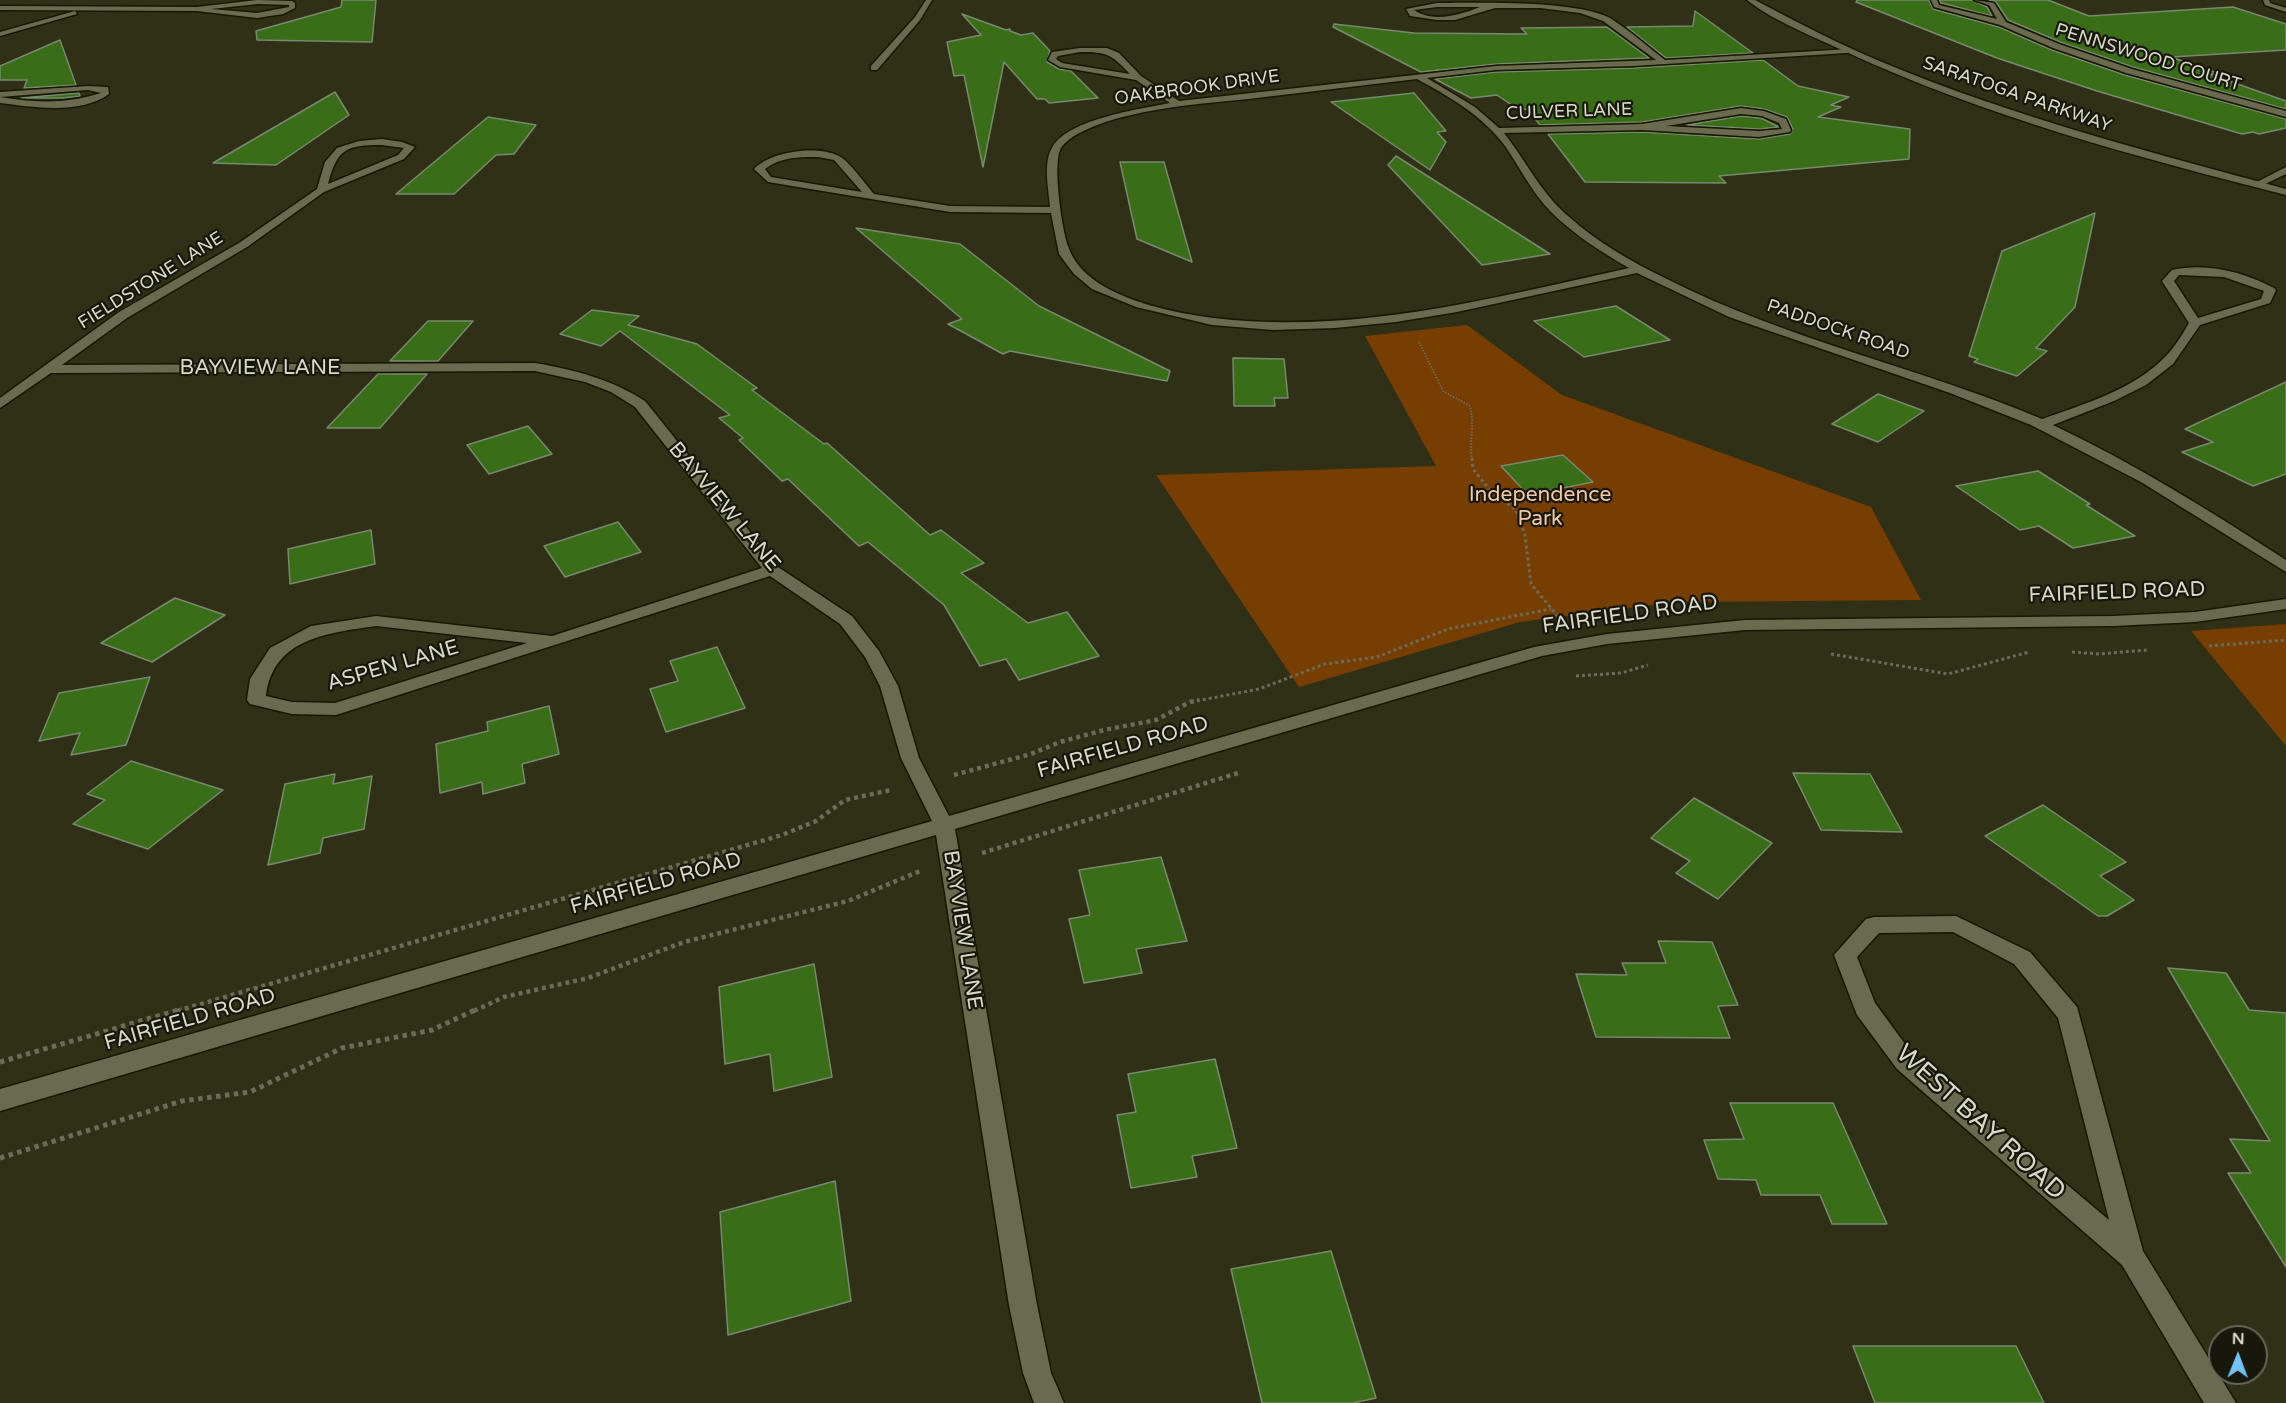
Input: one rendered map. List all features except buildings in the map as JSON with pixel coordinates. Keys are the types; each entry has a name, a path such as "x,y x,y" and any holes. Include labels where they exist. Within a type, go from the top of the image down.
{"street":[{"path":"0,34 56,20 108,0"},
{"path":"874,68 895,41 916,22 929,0"},
{"name":"SARATOGA PARKWAY","path":"1750,0 1790,24 1847,51 1932,85 2041,123 2150,156 2286,192"},
{"name":"PENNSWOOD COURT","path":"1934,0 1936,6 2003,23 2097,61 2175,85 2286,114"},
{"name":"PENNSWOOD COURT","path":"1977,0 1992,4 2003,23"},
{"path":"2265,0 2267,4 2286,10"},
{"path":"0,8 197,9 258,2 292,3 292,8 260,16 237,16 197,9"},
{"path":"1493,6 1478,9 1458,18 1413,14 1410,9 1437,5 1552,6 1595,15 1611,22 1663,62"},
{"path":"1138,78 1060,65 1052,60 1055,54 1080,50 1104,50 1116,55 1138,78 1177,104"},
{"name":"OAKBROOK DRIVE","path":"1639,269 1422,315 1351,325 1254,325 1170,314 1103,291 1082,278 1068,261 1061,244 1053,156 1071,133 1102,120 1177,104 1496,68 1663,62 1847,51"},
{"name":"PADDOCK ROAD","path":"1417,76 1477,112 1497,131 1552,207 1570,224 1639,269 1742,317 1886,365 2042,424 2109,457 2286,567"},
{"path":"0,95 88,88 105,89 105,94 88,100 53,106 42,107 0,100"},
{"name":"CULVER LANE","path":"1497,131 1642,127 1778,134 1787,130 1783,121 1764,114 1741,111 1642,127"},
{"name":"FIELDSTONE LANE","path":"0,404 123,315 243,245 321,190 401,157 410,147 398,142 366,142 340,149 332,156 321,190"},
{"path":"872,197 837,158 818,153 789,155 771,160 759,170 768,179 872,197 950,209 1057,210"},
{"path":"2258,184 2286,170"},
{"path":"2042,424 2122,393 2166,363 2180,348 2195,323 2266,301 2270,290 2247,278 2206,271 2176,272 2168,281 2195,323"},
{"name":"BAYVIEW LANE","path":"48,369 499,366 568,372 621,390 640,404 772,570 846,621 873,655 890,686 910,758 944,825 1023,1305 1037,1373 1049,1403"},
{"name":"ASPEN LANE","path":"553,641 376,621 317,630 276,652 259,679 256,700 292,708 336,709 553,641 772,570"},
{"name":"FAIRFIELD ROAD","path":"0,1100 1540,651 1675,630 1745,625 2113,621 2195,617 2286,604"},
{"name":"WEST BAY ROAD","path":"2131,1256 1905,1062 1865,1008 1845,955 1874,925 1956,924 2022,958 2069,1014 2131,1256 2221,1403"}],"path":[{"path":"1422,315 1417,337 1443,392 1470,406 1473,421 1470,446 1473,469 1489,489 1516,510 1525,535 1531,584 1581,643"},
{"path":"0,1062 782,835 816,821 845,800 923,783 1031,754 1060,742 1104,730 1156,720 1191,702 1259,689 1325,664 1377,657 1448,629 1551,609"},
{"path":"2204,646 2286,640"},
{"path":"2067,652 2099,654 2157,649"},
{"path":"1828,654 1948,674 2035,650"},
{"path":"1573,676 1621,673 1652,664"},
{"path":"0,1158 182,1101 250,1092 342,1048 432,1030 504,996 588,978 684,942 849,901 950,859 995,850 1244,771"}],"green space":[{"name":"Independence Park","path":"1467,325 1562,395 1871,507 1921,600 1675,602 1520,622 1299,687 1156,475 1436,466 1365,336"},
{"path":"2286,624 2286,746 2191,631"}]}
